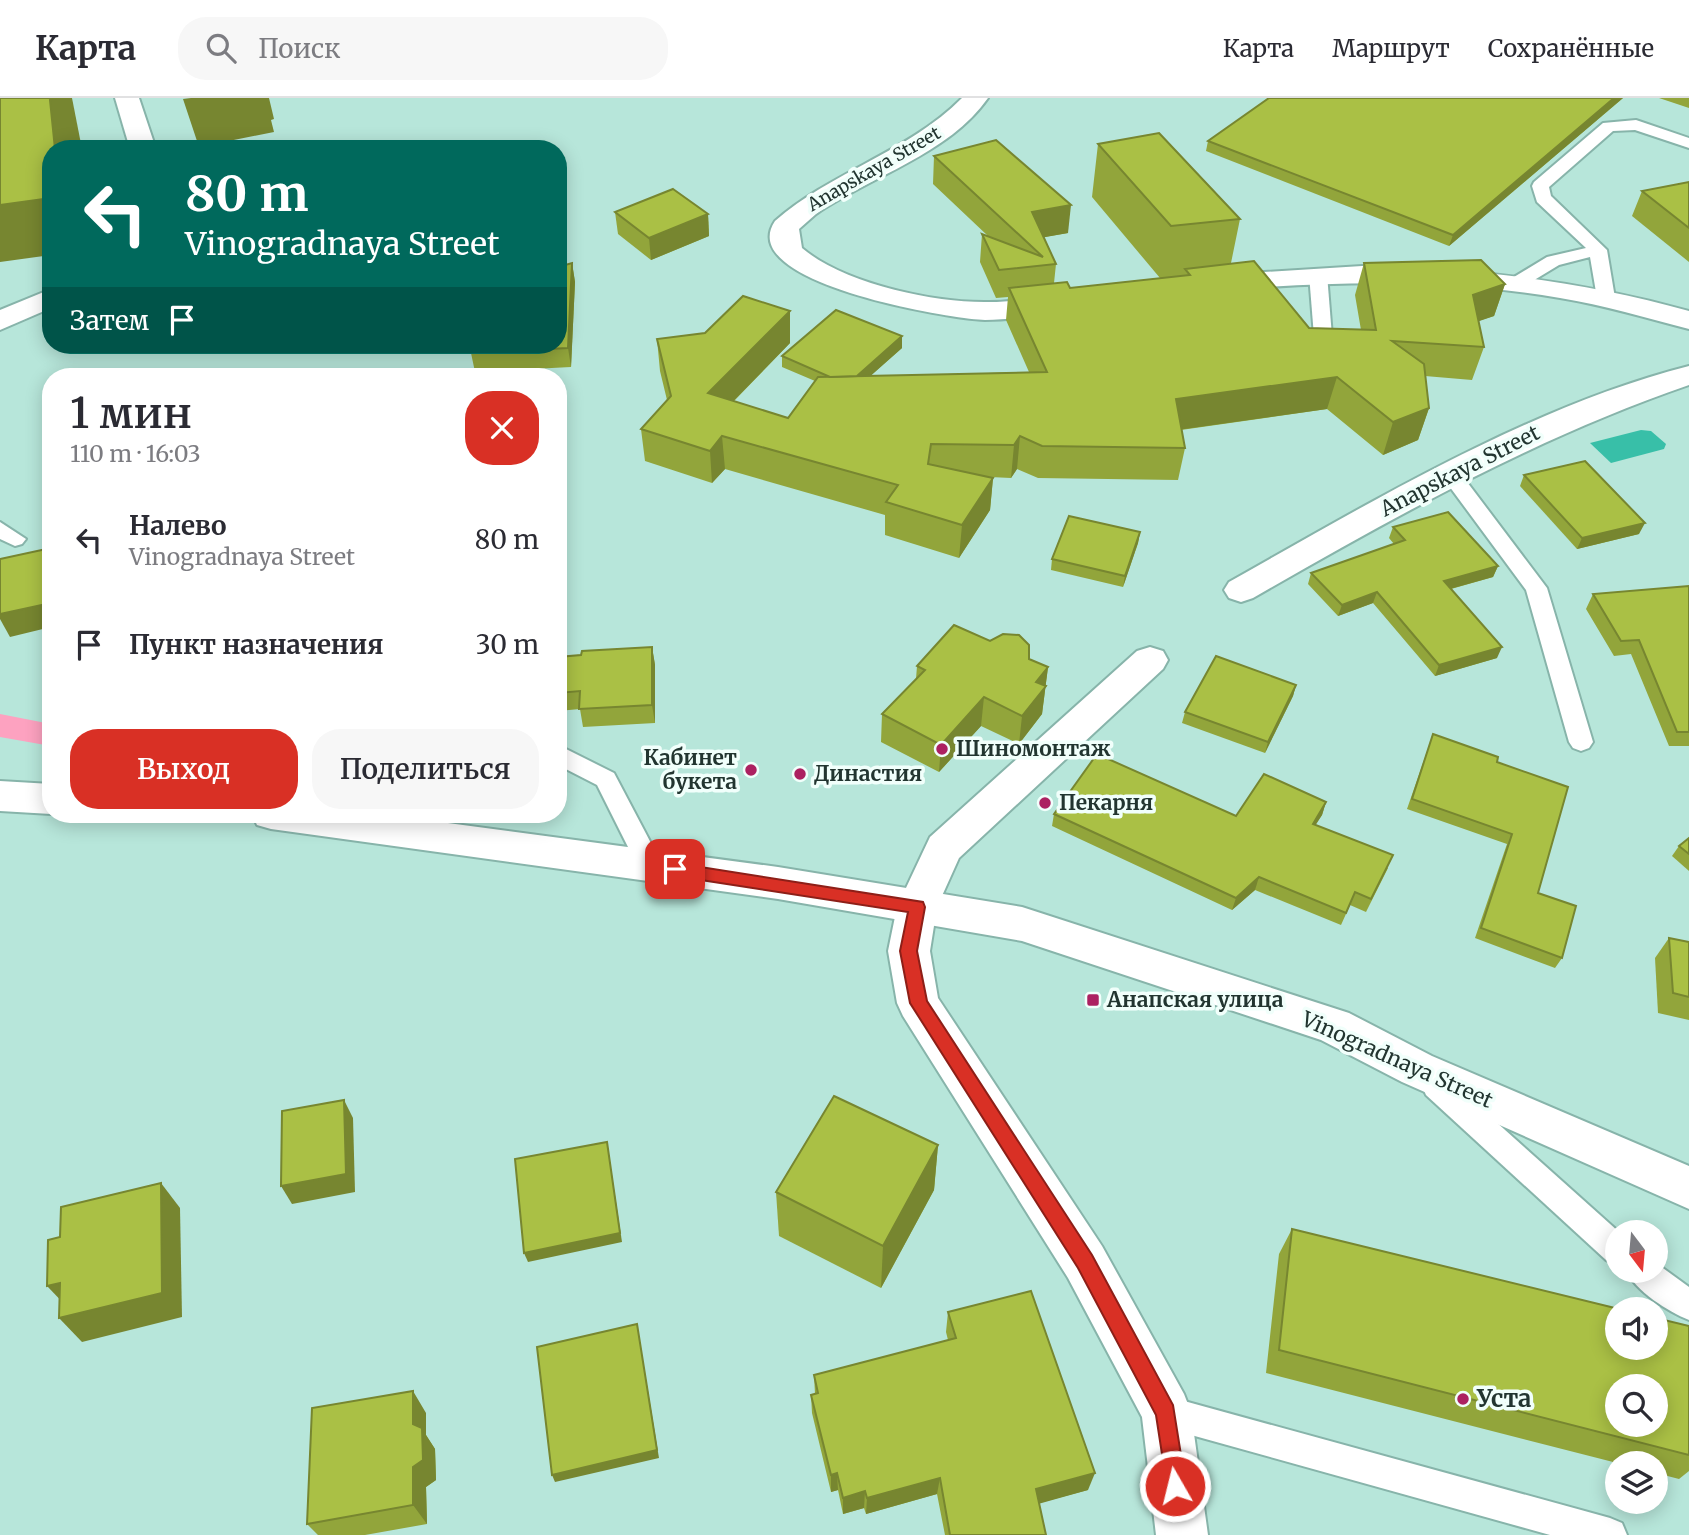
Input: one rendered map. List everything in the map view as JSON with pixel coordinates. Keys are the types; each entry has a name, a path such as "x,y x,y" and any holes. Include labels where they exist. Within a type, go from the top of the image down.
{"street":[{"path":"127,98 140,140"},
{"name":"Anapskaya Street","path":"976,98 958,120 935,135 826,194 798,214 785,228 786,242 792,254 809,267 901,300 940,309 986,311 1091,298"},
{"path":"1196,285 1318,274 1516,284 1606,298 1689,320"},
{"path":"0,321 42,302"},
{"name":"Anapskaya Street","path":"1241,590 1536,431 1636,391 1689,375"},
{"path":"1150,660 944,848 917,907 909,951 918,1003 1085,1262 1166,1412 1182,1535"},
{"path":"0,796 42,798"},
{"name":"Vinogradnaya Street","path":"337,823 650,866 1022,924 1122,954 1334,1026 1417,1069 1689,1188"}],"lane":[{"path":"1606,298 1598,250 1543,198 1540,186 1609,126 1636,125 1689,143"},
{"path":"1516,284 1553,261 1598,250"},
{"path":"1318,274 1324,349"},
{"path":"1451,475 1536,588 1581,742"},
{"path":"567,759 607,779 650,866"},
{"path":"1417,1069 1605,1239"},
{"path":"1659,1283 1689,1305"},
{"path":"1166,1412 1610,1535"}],"shaded area":[{"path":"1641,430 1651,431 1666,444 1664,449 1611,463 1590,443"},
{"path":"0,714 42,722 42,744 0,737"}],"building":[{"path":"0,98 58,98 50,100 54,140 42,140 42,199 0,205"},
{"path":"1269,98 1614,98 1453,235 1208,141"},
{"path":"1159,133 1240,219 1171,226 1098,144"},
{"path":"996,140 1071,205 1032,212 1056,264 999,270 982,234 1043,257 934,156"},
{"path":"1689,182 1689,228 1642,191"},
{"path":"673,189 708,214 649,238 615,212"},
{"path":"1481,260 1505,284 1473,295 1484,347 1392,341 1424,364 1429,408 1393,422 1337,377 1176,399 1185,448 1042,446 1020,436 1014,445 931,444 928,464 993,478 962,525 886,502 898,485 722,436 710,451 641,429 671,396 657,339 705,333 743,296 790,311 708,393 788,418 818,377 1047,372 1009,288 1067,282 1070,288 1190,275 1185,269 1254,261 1309,328 1376,330 1364,263"},
{"path":"572,263 567,348 567,264"},
{"path":"836,310 902,336 857,376 830,377 782,356"},
{"path":"1585,461 1645,523 1582,538 1524,475"},
{"path":"1448,512 1498,566 1444,581 1502,647 1439,665 1377,592 1342,605 1311,573 1405,540 1393,527"},
{"path":"1069,516 1140,532 1125,576 1052,559"},
{"path":"42,550 42,605 0,614 0,559"},
{"path":"1689,586 1689,732 1677,732 1639,640 1621,641 1593,594"},
{"path":"954,625 990,641 1003,634 1019,635 1029,645 1029,659 1048,667 1036,682 1046,686 1022,716 984,697 941,745 882,714 925,670 917,666"},
{"path":"652,647 652,705 579,709 580,691 567,692 567,656 581,655 582,651"},
{"path":"1216,656 1296,685 1268,742 1185,712"},
{"path":"1433,734 1498,757 1497,762 1568,787 1538,893 1576,906 1562,958 1481,928 1512,834 1412,799"},
{"path":"1097,754 1236,816 1264,774 1326,802 1313,824 1393,855 1371,899 1355,892 1346,913 1259,877 1236,898 1054,814"},
{"path":"1689,838 1689,854 1679,846"},
{"path":"1669,938 1689,942 1689,997 1673,993"},
{"path":"834,1096 938,1145 883,1246 776,1192"},
{"path":"344,1100 346,1174 281,1186 282,1111"},
{"path":"607,1142 620,1233 524,1253 515,1159"},
{"path":"161,1183 162,1293 59,1318 60,1283 47,1286 48,1240 60,1237 61,1207"},
{"path":"1292,1229 1605,1306 1605,1360 1668,1360 1668,1321 1689,1326 1689,1455 1619,1437 1668,1437 1668,1374 1605,1374 1605,1433 1279,1350"},
{"path":"1031,1291 1095,1473 1036,1489 1046,1535 950,1535 940,1478 867,1498 865,1491 843,1498 837,1473 831,1475 811,1395 818,1393 814,1375 956,1338 948,1312"},
{"path":"637,1324 657,1450 552,1475 537,1347"},
{"path":"413,1391 413,1424 422,1428 423,1460 413,1467 413,1505 307,1524 312,1408"}],"place":[{"name":"Шиномонтаж","path":"942,749"},
{"name":"Кабинет букета","path":"751,770"},
{"name":"Династия","path":"800,774"},
{"name":"Пекарня","path":"1045,803"},
{"name":"Анапская улица","path":"1093,1000"},
{"name":"Уста","path":"1463,1399"}],"route":[{"path":"675,869 778,883 917,907 909,951 918,1003 1085,1262 1166,1412 1175,1486"}]}
